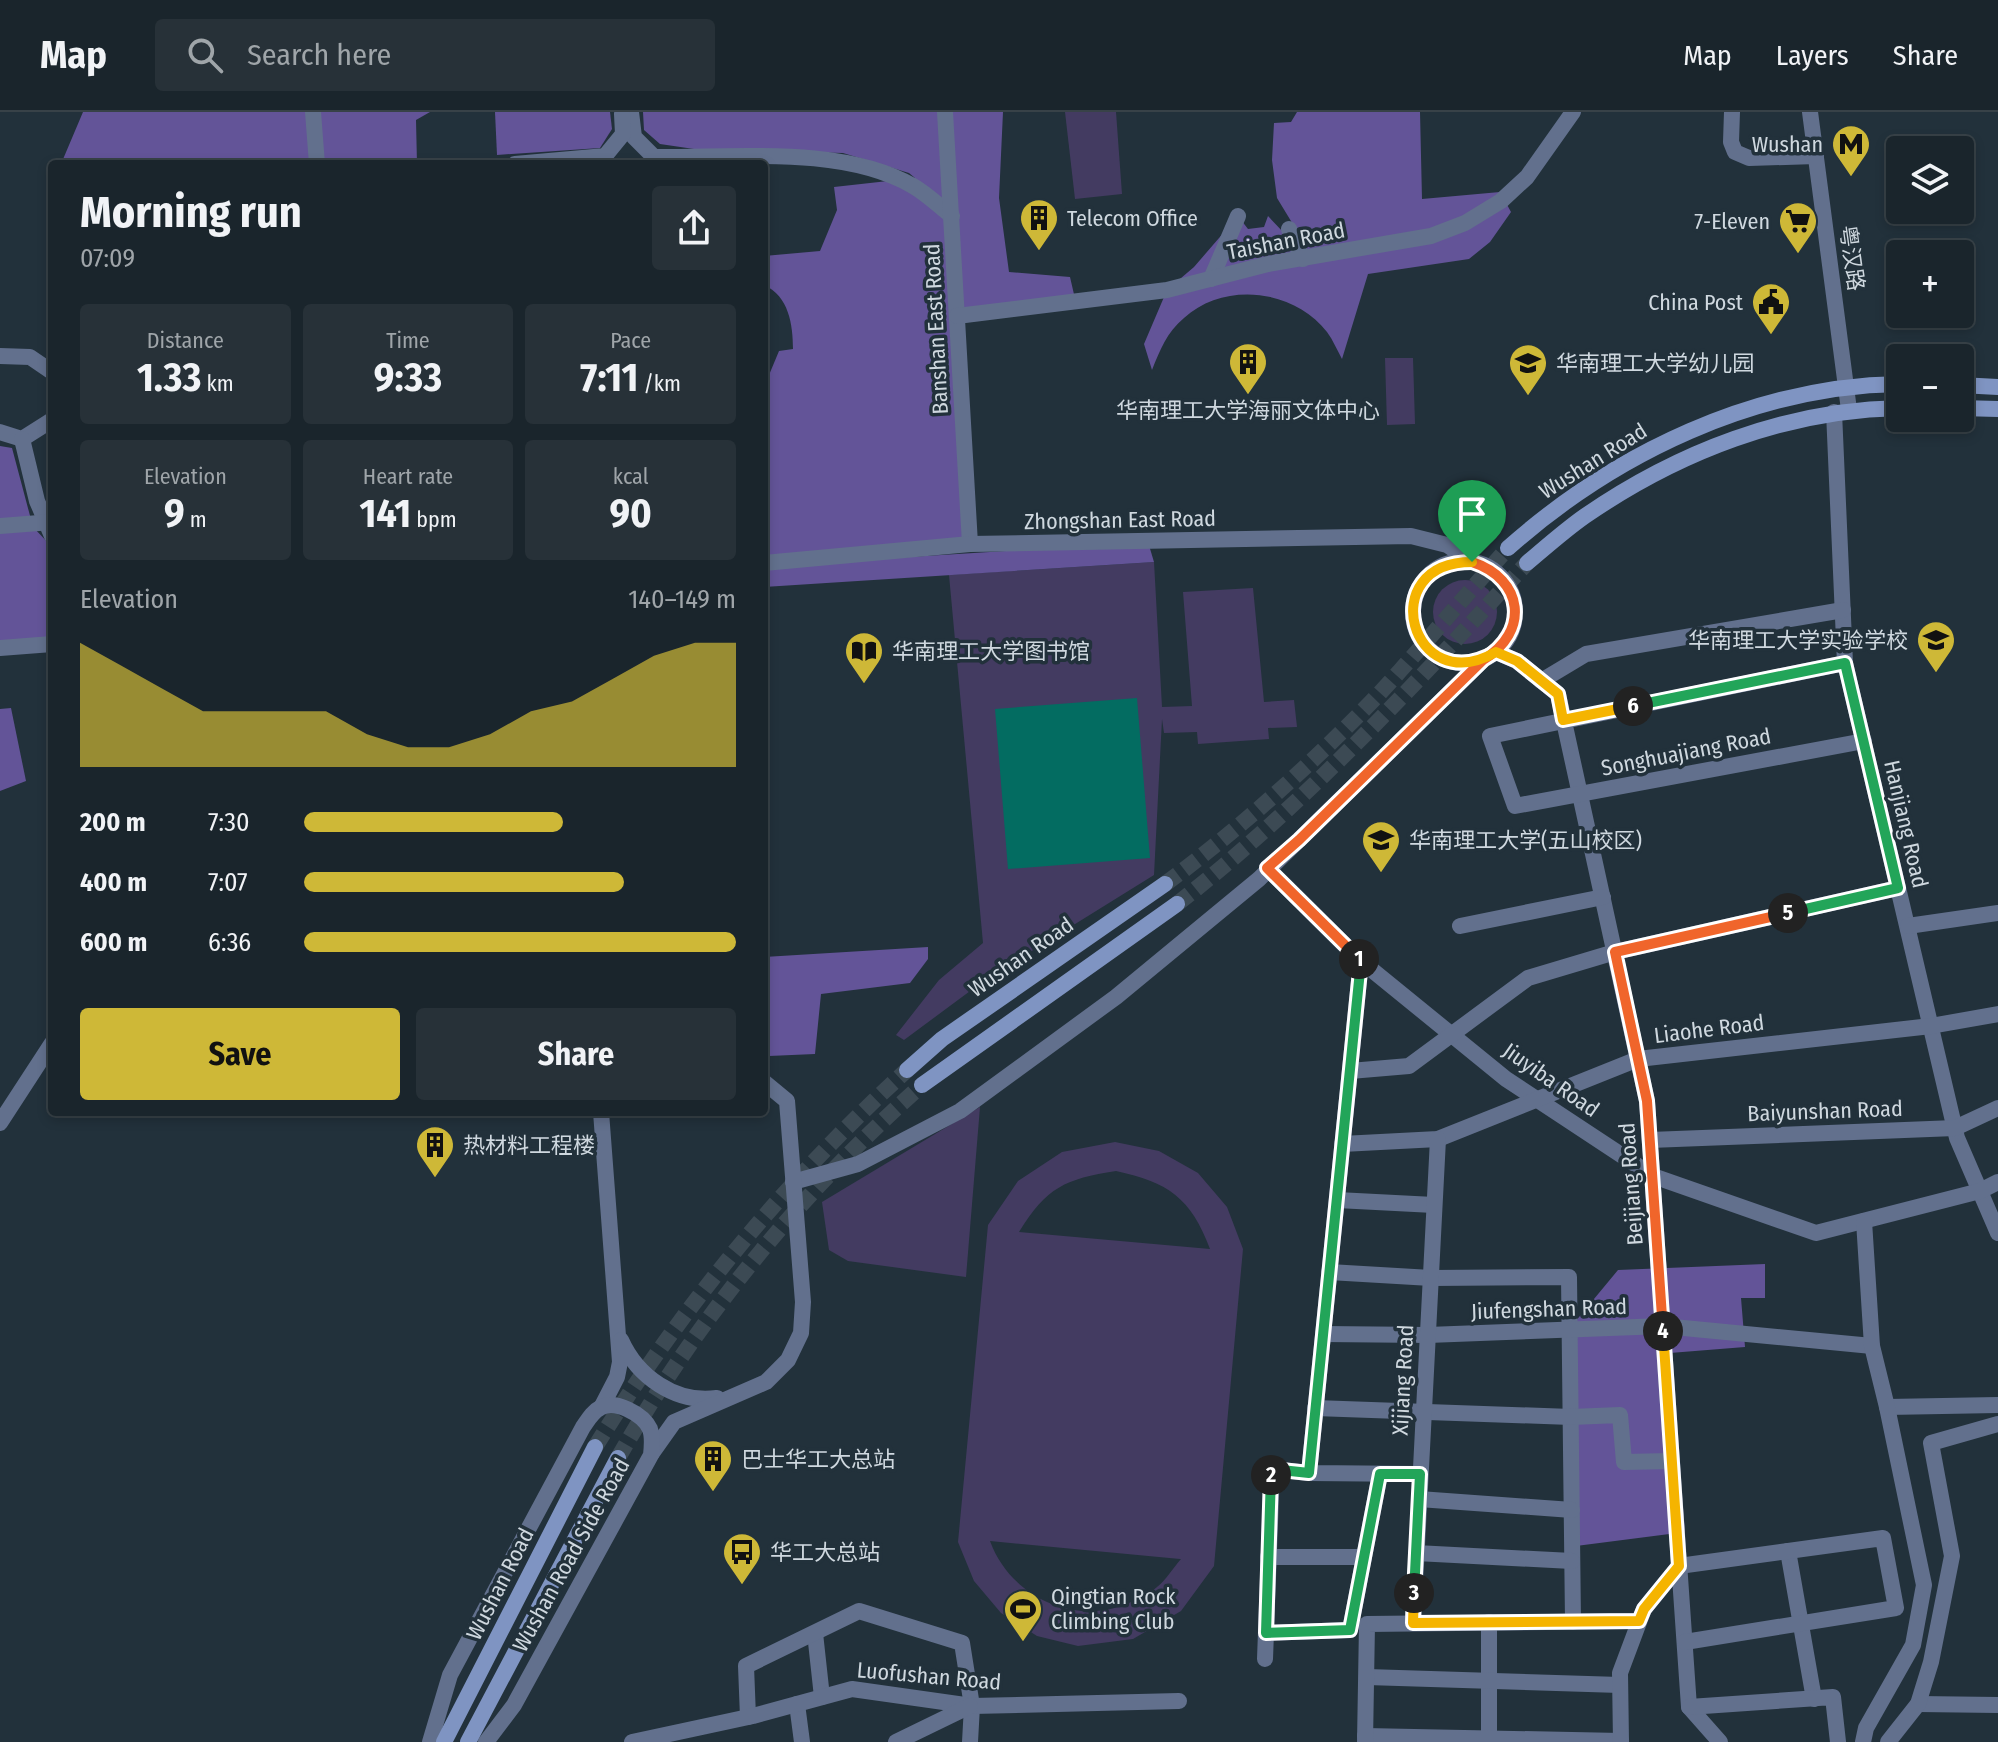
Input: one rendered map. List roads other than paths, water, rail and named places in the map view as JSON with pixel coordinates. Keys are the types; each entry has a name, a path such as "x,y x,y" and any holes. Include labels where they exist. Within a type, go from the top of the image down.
{"main road":[{"name":"Wushan Road","path":"1508,548 1573,495 1653,447 1753,409 1818,392 1886,385"},
{"path":"1974,386 1998,387"},
{"path":"1974,408 1998,409"},
{"name":"Wushan Road","path":"1527,563 1582,518 1663,468 1742,436 1841,411 1886,409"},
{"name":"Wushan Road","path":"907,1070 942,1039 1165,884"},
{"name":"Wushan Road","path":"922,1085 1177,904"},
{"name":"Wushan Road","path":"444,1742 595,1447"},
{"name":"Wushan Road","path":"468,1742 618,1458"}],"street":[{"path":"313,112 317,160"},
{"path":"560,160 605,156 623,134 622,112"},
{"path":"631,112 634,137 654,157 795,157 852,163 912,186 952,216"},
{"name":"Banshan East Road","path":"945,112 970,544"},
{"name":"Taishan Road","path":"957,316 1167,290 1303,259 1431,236 1465,223 1501,201 1527,177 1573,112"},
{"path":"1732,112 1731,142 1735,152 1749,158 1816,156"},
{"name":"粤汉路","path":"1810,112 1847,388 1841,411"},
{"path":"1211,279 1238,216"},
{"path":"1289,229 1303,259"},
{"path":"0,356 30,357 48,369"},
{"name":"Hanjiang Road","path":"1841,411 1845,663 1955,1128 1998,1233"},
{"path":"0,432 22,439 48,423"},
{"path":"22,439 37,501 48,523"},
{"path":"0,526 48,527"},
{"name":"Zhongshan East Road","path":"768,563 970,544 1411,536 1447,545 1472,562"},
{"path":"793,1182 858,1164 960,1111 1116,997 1259,879 1267,868 1310,829 1490,656 1507,639 1514,624 1513,599 1501,577 1488,567 1472,562 1447,565 1426,577 1417,591 1412,608 1414,625 1421,641 1441,658 1466,664 1490,656"},
{"path":"1541,681 1586,654 1843,610"},
{"path":"0,648 48,644"},
{"name":"Beijiang Road","path":"1490,656 1517,661 1558,694 1647,1101 1689,1707"},
{"path":"1563,720 1845,663"},
{"name":"Songhuajiang Road","path":"1563,720 1490,736 1515,806 1864,741"},
{"name":"Jiuyiba Road","path":"1267,868 1361,961 1506,1079 1653,1176 1816,1233 1980,1191 1998,1182"},
{"path":"1350,1071 1409,1066 1528,978 1615,952 1898,888"},
{"path":"1460,926 1603,897"},
{"path":"1908,926 1998,913"},
{"path":"1309,1473 1361,961"},
{"name":"Liaohe Road","path":"1342,1144 1438,1139 1540,1101 1638,1059 1931,1026 1998,1014"},
{"path":"0,1123 48,1049"},
{"path":"651,1455 674,1422 766,1382 788,1360 801,1333 803,1302 787,1101 768,1085"},
{"name":"Baiyunshan Road","path":"1650,1140 1955,1128 1998,1108"},
{"path":"430,1742 450,1675 583,1427 602,1406 617,1377 620,1362 601,1116"},
{"name":"Xijiang Road","path":"1413,1623 1438,1139"},
{"path":"1337,1200 1434,1205"},
{"path":"1863,1742 1866,1728 1913,1645 1924,1585 1872,1346 1864,1221"},
{"path":"1329,1272 1431,1278 1569,1277 1573,1622"},
{"name":"Jiufengshan Road","path":"1323,1334 1428,1335 1663,1326 1872,1346"},
{"path":"616,1329 629,1357 650,1379 677,1394 707,1400 738,1395"},
{"path":"1887,1407 1998,1405"},
{"name":"Wushan Road Side Road","path":"486,1742 514,1705 651,1455 653,1443 650,1428 645,1422 630,1410 602,1406"},
{"path":"1315,1408 1571,1417 1620,1415 1624,1462 1672,1461"},
{"path":"1888,1742 1918,1704 1931,1662 1952,1556 1931,1443 1998,1424"},
{"path":"1265,1659 1272,1469 1309,1473 1420,1474"},
{"path":"1266,1633 1350,1630 1380,1474"},
{"path":"1419,1499 1572,1510"},
{"path":"1639,1621 1367,1624 1365,1739 1621,1741 1620,1673 1644,1609 1679,1566 1883,1538 1896,1608 1685,1642"},
{"path":"1788,1551 1814,1699"},
{"path":"1416,1553 1572,1561"},
{"path":"1268,1557 1364,1557"},
{"path":"748,1717 746,1666 859,1611 962,1643 972,1706 970,1742"},
{"path":"1489,1622 1489,1740"},
{"path":"815,1633 822,1697"},
{"path":"1367,1677 1620,1685"},
{"name":"Luofushan Road","path":"632,1742 748,1717 852,1689 972,1706 1179,1701"},
{"path":"1689,1707 1833,1697 1838,1742"},
{"path":"797,1704 802,1742"},
{"path":"1918,1704 1998,1705"},
{"path":"896,1742 972,1706"},
{"path":"1689,1707 1720,1742"}],"tunnel":[{"path":"1165,884 1249,817 1329,745 1379,694 1508,548"},
{"path":"1177,904 1270,825 1359,741 1527,563"},
{"path":"595,1447 663,1345 738,1248 819,1156 907,1070"},
{"path":"618,1458 682,1356 755,1259 835,1168 922,1085"}],"place":[{"name":"Wushan","path":"1851,178"},
{"name":"Telecom Office","path":"1039,252"},
{"name":"7-Eleven","path":"1798,255"},
{"name":"China Post","path":"1771,336"},
{"name":"华南理工大学海丽文体中心","path":"1248,396"},
{"name":"华南理工大学幼儿园","path":"1528,397"},
{"name":"华南理工大学实验学校","path":"1936,674"},
{"name":"华南理工大学图书馆","path":"864,685"},
{"name":"华南理工大学(五山校区)","path":"1381,874"},
{"name":"热材料工程楼","path":"435,1179"},
{"name":"巴士华工大总站","path":"713,1493"},
{"name":"华工大总站","path":"742,1586"},
{"name":"Qingtian Rock Climbing Club","path":"1023,1643"}]}
